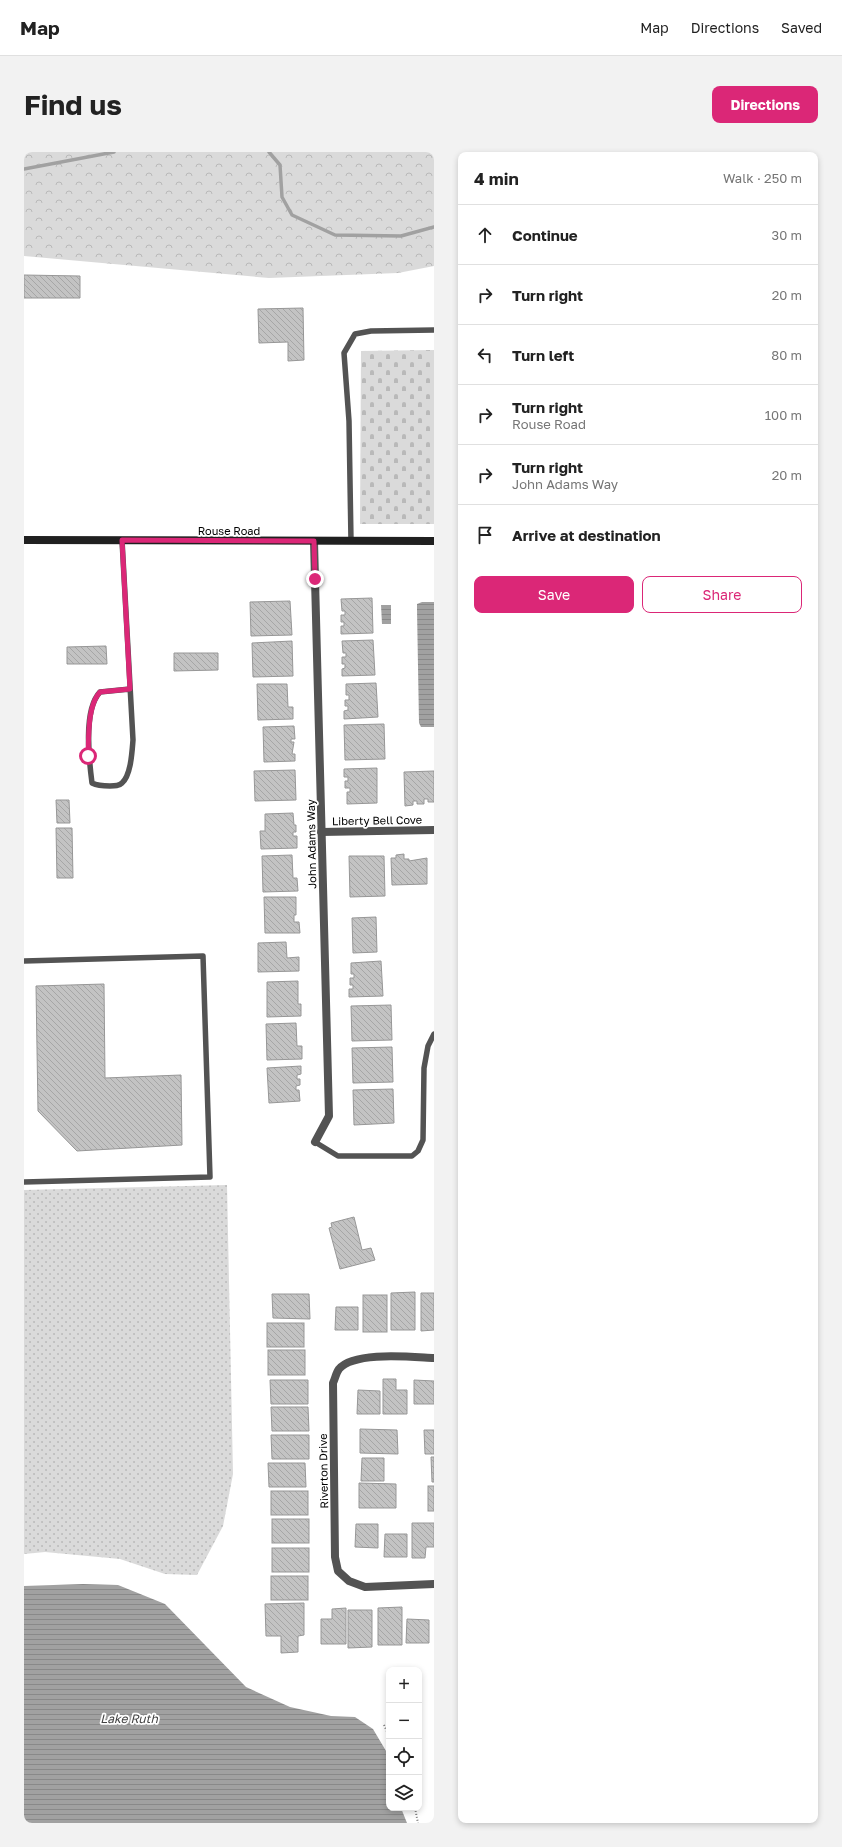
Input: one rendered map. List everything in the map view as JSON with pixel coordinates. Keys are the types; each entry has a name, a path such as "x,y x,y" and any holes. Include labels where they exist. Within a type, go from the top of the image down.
{"street":[{"name":"Rouse Road","path":"24,540 434,541"},
{"name":"John Adams Way","path":"314,541 329,1116 315,1142"},
{"name":"Liberty Bell Cove","path":"322,832 434,830"},
{"name":"Riverton Drive","path":"434,1358 366,1357 354,1360 339,1369 333,1384 335,1557 338,1571 349,1581 365,1587 434,1584"}],"lane":[{"path":"351,541 349,421 344,353 355,334 371,331 434,330"},
{"path":"122,540 133,740 129,767 123,782 118,786 98,786 92,783 88,756 89,725 96,697 100,692 130,689"},
{"path":"24,961 203,956 210,1177 24,1182"},
{"path":"315,1142 338,1156 412,1156 418,1151 423,1140 423,1084 425,1058 434,1034"}],"path":[{"path":"384,1725 386,1729"},
{"path":"416,1811 418,1823"}],"green space":[{"path":"24,152 434,152 434,266 398,273 269,278 24,256"},
{"path":"434,350 434,524 360,524 361,351"},
{"path":"227,1185 233,1474 223,1526 197,1575 165,1574 120,1559 45,1552 24,1554 24,1190"}],"water":[{"path":"422,602 434,602 434,727 421,727 419,723 417,604"},
{"path":"381,605 391,605 391,624 382,624"},
{"name":"Lake Ruth","path":"83,1584 118,1585 165,1604 246,1687 290,1707 331,1716 355,1717 373,1729 386,1751 386,1811 402,1811 407,1823 24,1823 24,1586"}],"building":[{"path":"24,275 80,276 80,298 24,298"},
{"path":"303,308 304,360 288,361 288,342 259,343 258,309"},
{"path":"372,598 373,633 341,634 341,626 344,626 344,622 341,622 341,615 345,615 345,611 342,611 341,599"},
{"path":"290,601 292,635 251,636 250,602"},
{"path":"373,640 375,675 342,676 342,669 345,668 345,664 342,664 342,657 346,657 346,653 343,653 342,641"},
{"path":"292,641 293,676 253,677 252,643"},
{"path":"106,646 107,664 67,664 67,647"},
{"path":"174,653 218,653 218,670 174,671"},
{"path":"376,683 378,717 344,719 344,711 348,710 348,706 345,706 345,700 349,700 349,695 346,695 346,684"},
{"path":"257,684 287,684 288,707 293,707 293,719 258,720"},
{"path":"384,724 385,759 345,760 344,725"},
{"path":"294,726 295,739 291,739 291,742 294,742 292,754 295,754 295,761 264,762 263,727"},
{"path":"377,768 377,803 347,804 347,792 350,792 350,788 345,788 345,781 348,781 348,777 344,777 344,769"},
{"path":"295,770 296,800 255,801 254,771"},
{"path":"434,771 434,802 428,802 428,799 424,799 424,804 417,804 417,801 413,801 413,805 405,806 404,772"},
{"path":"56,800 69,800 70,823 57,823"},
{"path":"293,813 296,832 293,832 293,836 297,836 297,848 261,849 260,831 265,831 265,814"},
{"path":"56,828 72,828 73,878 57,878"},
{"path":"404,854 404,859 409,859 409,861 427,858 427,884 392,885 391,858 396,858 396,855"},
{"path":"292,855 293,878 297,878 298,891 263,892 262,856"},
{"path":"349,856 384,856 385,896 350,897"},
{"path":"264,897 296,897 296,915 294,915 294,922 299,922 300,933 265,933"},
{"path":"376,917 377,952 353,953 352,918"},
{"path":"286,942 287,958 299,957 299,971 258,972 258,943"},
{"path":"381,961 383,996 349,997 349,989 353,989 353,985 350,985 350,978 354,978 354,974 351,974 351,963"},
{"path":"298,981 298,1004 301,1004 301,1016 267,1017 267,982"},
{"path":"104,984 105,1078 181,1075 182,1145 77,1151 38,1111 36,986"},
{"path":"391,1005 392,1040 352,1041 351,1006"},
{"path":"296,1023 297,1046 302,1046 302,1059 267,1060 266,1024"},
{"path":"392,1047 393,1082 353,1083 352,1048"},
{"path":"301,1066 301,1074 297,1075 297,1079 300,1079 300,1085 296,1086 296,1090 299,1090 300,1101 269,1103 267,1068"},
{"path":"393,1089 394,1123 354,1125 353,1090"},
{"path":"354,1217 362,1250 371,1248 375,1260 340,1269 329,1228 332,1227 331,1223"},
{"path":"415,1292 415,1330 391,1330 391,1293"},
{"path":"421,1293 434,1293 434,1330 421,1331"},
{"path":"272,1294 309,1294 310,1319 273,1318"},
{"path":"363,1295 387,1295 387,1332 363,1332"},
{"path":"336,1307 358,1307 358,1330 335,1330"},
{"path":"267,1323 304,1323 304,1347 267,1347"},
{"path":"268,1350 305,1350 305,1375 268,1375"},
{"path":"383,1379 396,1379 396,1390 407,1390 407,1414 383,1414"},
{"path":"270,1380 308,1380 308,1404 271,1404"},
{"path":"414,1380 434,1381 434,1404 414,1404"},
{"path":"358,1390 380,1391 380,1414 357,1414"},
{"path":"271,1407 308,1407 309,1431 272,1431"},
{"path":"360,1429 397,1430 398,1454 360,1453"},
{"path":"424,1430 434,1430 434,1454 425,1454"},
{"path":"271,1435 309,1435 309,1459 272,1459"},
{"path":"431,1457 434,1457 434,1482 432,1482"},
{"path":"362,1458 384,1458 384,1481 361,1481"},
{"path":"268,1463 305,1463 306,1487 269,1487"},
{"path":"359,1483 396,1484 396,1508 359,1508"},
{"path":"428,1486 434,1486 434,1511 428,1511"},
{"path":"271,1491 308,1491 308,1515 271,1515"},
{"path":"272,1519 309,1519 309,1543 272,1543"},
{"path":"412,1523 434,1523 434,1547 426,1547 425,1558 412,1558"},
{"path":"356,1524 378,1524 378,1548 355,1547"},
{"path":"385,1534 407,1534 407,1557 384,1557"},
{"path":"272,1548 309,1548 309,1572 272,1572"},
{"path":"271,1576 308,1576 308,1600 271,1600"},
{"path":"304,1603 304,1635 298,1636 298,1652 281,1653 281,1636 266,1636 265,1604"},
{"path":"402,1607 402,1645 378,1645 378,1608"},
{"path":"346,1608 346,1644 321,1644 321,1619 332,1619 332,1609"},
{"path":"348,1610 372,1610 372,1647 348,1648"},
{"path":"407,1619 429,1620 429,1643 406,1643"}],"waterway":[{"path":"24,169 114,152"},
{"path":"269,152 280,165 282,197 292,215 335,235 401,236 434,227"}],"route":[{"path":"88,756 89,725 96,697 100,692 130,689 122,540 314,541 315,579"}]}
